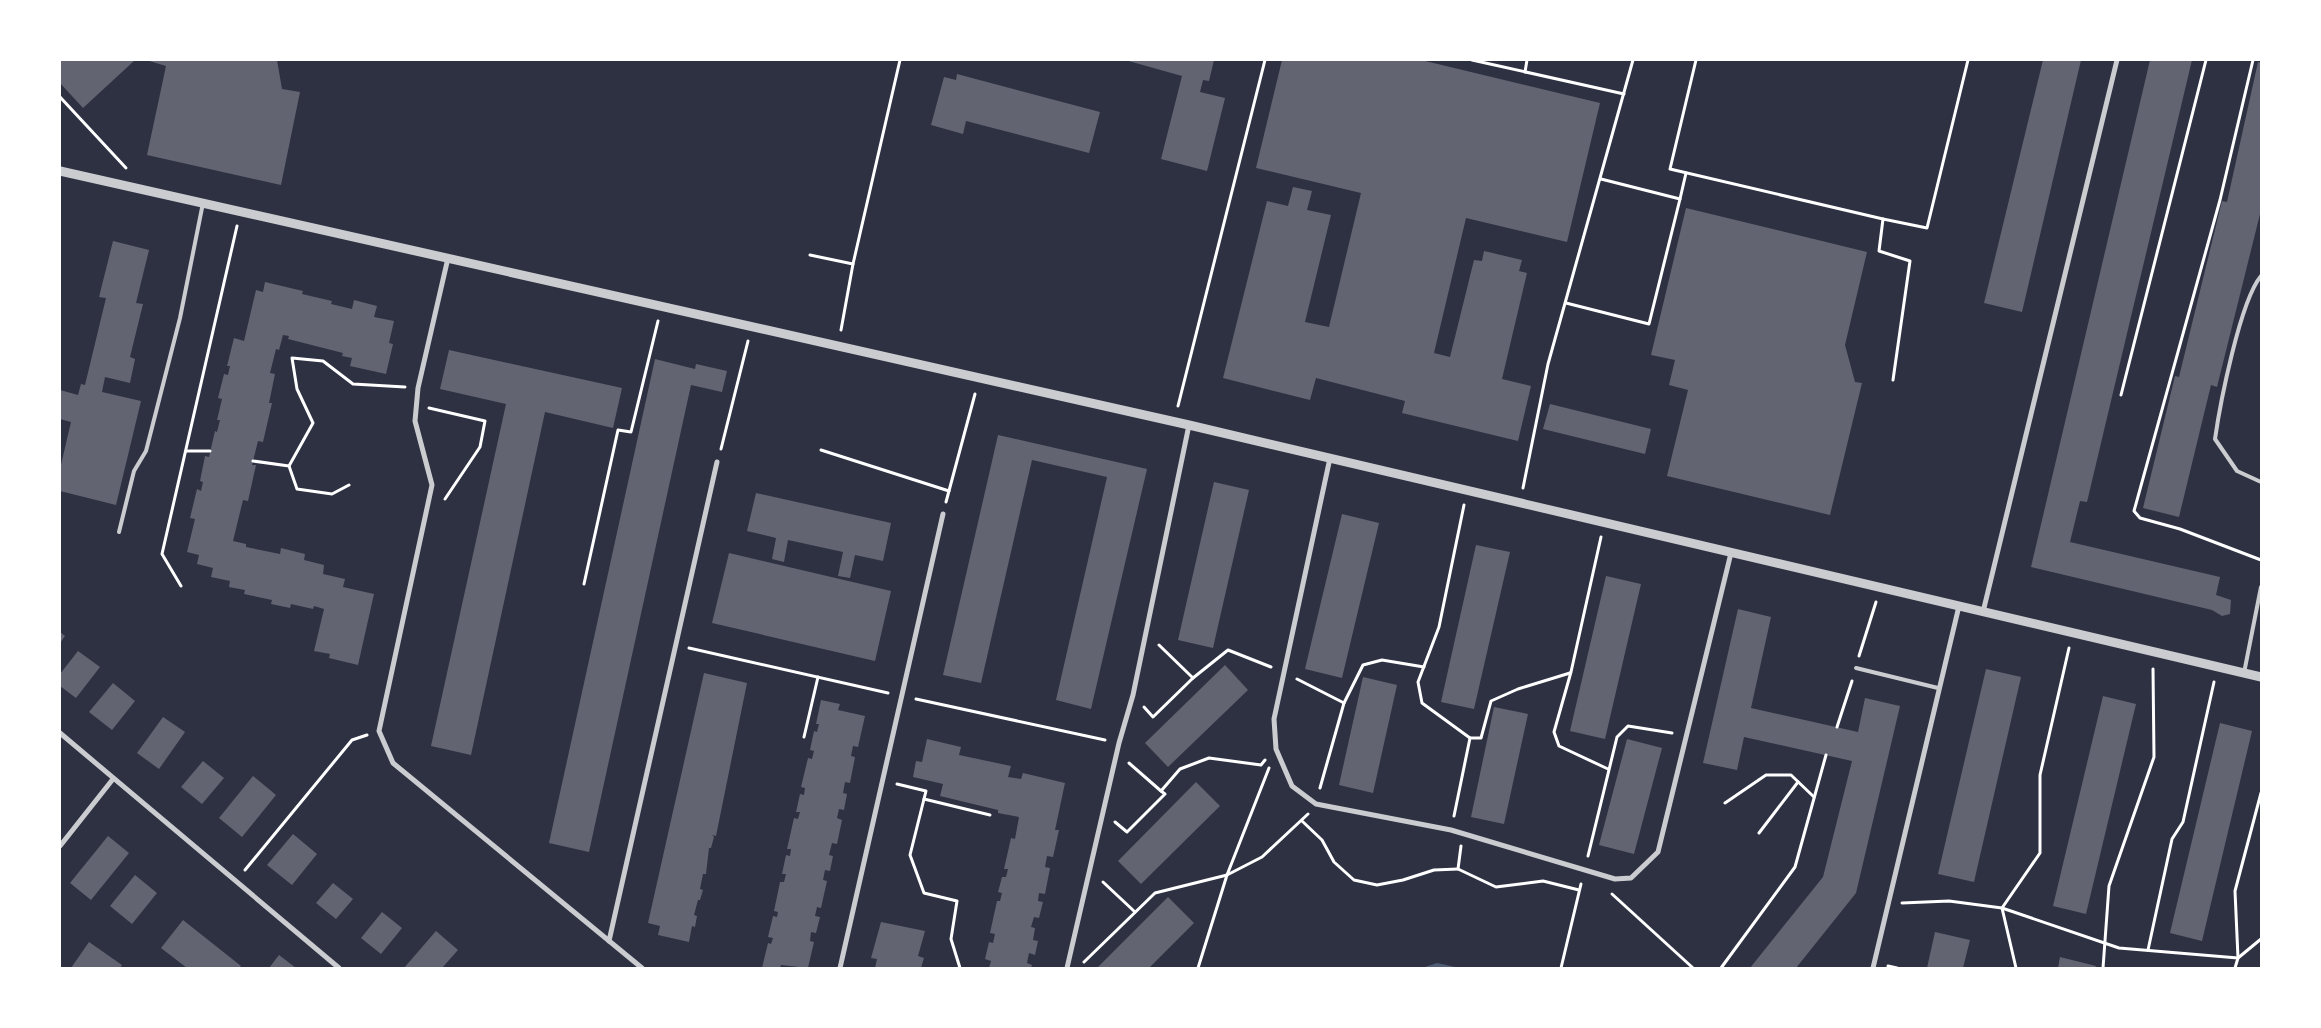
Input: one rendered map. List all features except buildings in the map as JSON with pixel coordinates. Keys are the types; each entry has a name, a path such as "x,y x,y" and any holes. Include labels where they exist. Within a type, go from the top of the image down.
{"street":[{"path":"1983,612 2117,60"},
{"path":"60,170 1189,425 2261,677"},
{"path":"448,258 418,388 416,405 415,421 432,485 380,731 393,762 642,968"},
{"path":"1068,968 1118,743 1132,695 1189,425"},
{"path":"1330,458 1274,719 1276,749 1292,786 1316,804 1451,830 1614,879 1631,878 1658,852 1685,736 1732,552"},
{"path":"609,941 717,462"},
{"path":"840,968 943,514"},
{"path":"1874,968 1938,688 1959,606"},
{"path":"60,733 339,968"},
{"path":"60,846 113,779"}],"lane":[{"path":"119,532 134,470 146,451 180,318 203,203"},
{"path":"2261,276 2253,285 2244,314 2219,410 2216,439 2237,471 2261,482"},
{"path":"2244,673 2261,587"},
{"path":"1856,668 1938,688"}],"path":[{"path":"838,346 853,264 900,60"},
{"path":"1174,422 1265,60"},
{"path":"1472,60 1624,94"},
{"path":"1525,72 1528,60"},
{"path":"1520,503 1548,364 1633,60"},
{"path":"1696,60 1670,169 1927,228 1968,60"},
{"path":"2121,395 2206,60"},
{"path":"2253,60 2220,200 2134,511 2140,518 2180,528 2261,560"},
{"path":"60,97 146,190"},
{"path":"1566,304 1649,324 1686,172"},
{"path":"1601,179 1680,199"},
{"path":"181,586 162,554 241,211"},
{"path":"1883,219 1879,251 1910,261 1893,380"},
{"path":"810,255 853,264"},
{"path":"584,584 618,430 631,432 661,306"},
{"path":"717,462 752,326"},
{"path":"349,485 332,494 297,489 289,466 313,423 297,389 292,358 323,361 353,384 418,388"},
{"path":"943,514 979,377"},
{"path":"416,405 485,421 480,447 443,503"},
{"path":"186,451 210,450"},
{"path":"821,450 949,491"},
{"path":"253,461 289,466"},
{"path":"1467,490 1439,627 1418,682 1422,703 1470,738 1480,738 1491,701 1518,689 1571,672"},
{"path":"1604,523 1571,672 1554,732 1559,746 1608,769"},
{"path":"2016,968 2002,908 2040,853 2040,775 2072,633"},
{"path":"676,645 1118,743"},
{"path":"2103,968 2109,886 2154,757 2153,652"},
{"path":"1344,703 1363,665 1382,660 1424,667"},
{"path":"2148,950 2172,839 2183,822 2217,667"},
{"path":"804,737 818,677"},
{"path":"1132,695 1153,717 1193,678"},
{"path":"1562,968 1616,737 1628,726 1685,736"},
{"path":"237,881 352,740 380,731"},
{"path":"1451,830 1470,738"},
{"path":"1161,791 1180,769 1209,758 1261,765 1276,749"},
{"path":"1198,968 1227,875 1276,749"},
{"path":"1103,811 1127,832 1165,794 1117,753"},
{"path":"1721,968 1795,867 1826,755"},
{"path":"1725,803 1766,775 1791,775 1814,796"},
{"path":"882,780 926,791 910,855 924,893 957,901 951,939 960,968"},
{"path":"1759,833 1798,782"},
{"path":"2235,968 2238,958 2235,891 2261,793"},
{"path":"924,799 990,815"},
{"path":"1078,968 1155,893 1227,875 1262,857 1302,821 1316,804"},
{"path":"1302,821 1322,840 1334,862 1354,880 1377,885 1404,880 1434,870 1458,869 1496,887 1543,881 1579,890"},
{"path":"1458,869 1463,834"},
{"path":"1091,870 1135,912"},
{"path":"1585,870 1692,968"},
{"path":"1889,904 1949,901 2002,908 2119,948 2238,958 2261,939"}],"water":[{"path":"1437,963 1460,968 1422,968"}]}
